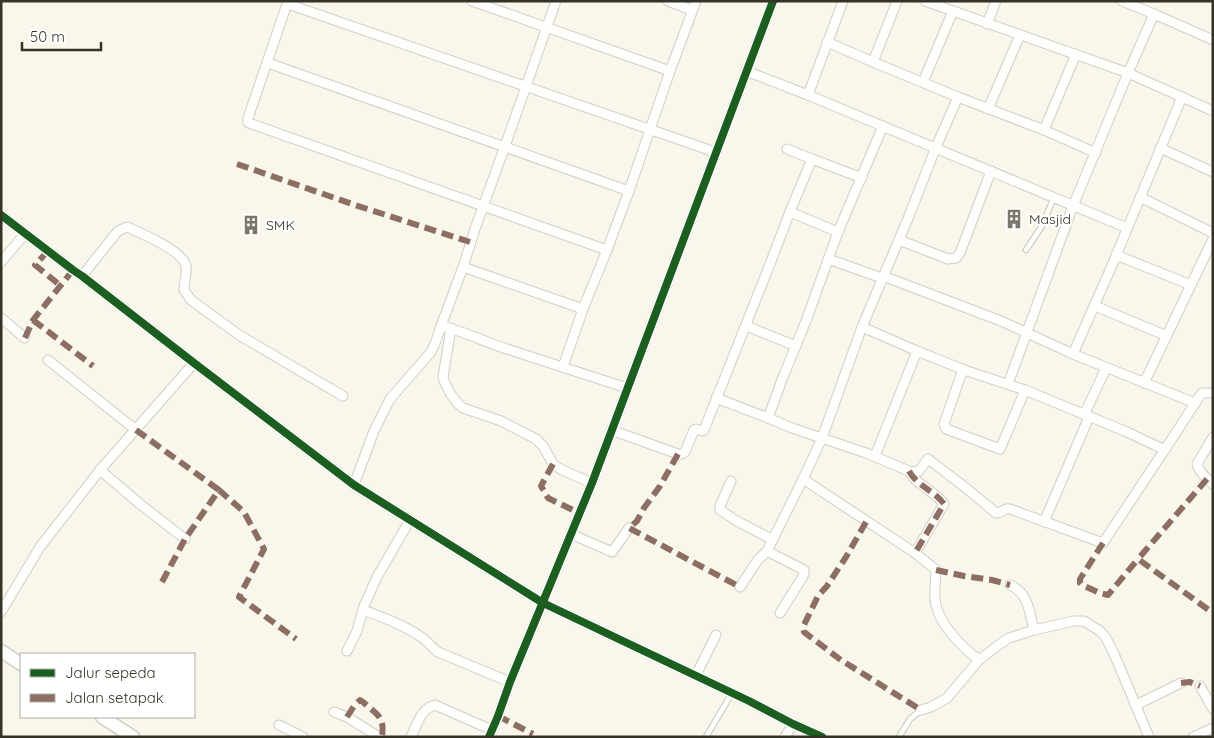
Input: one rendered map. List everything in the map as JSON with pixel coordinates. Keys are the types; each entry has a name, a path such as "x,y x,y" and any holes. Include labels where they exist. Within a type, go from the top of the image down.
{"main road":[{"path":"1,651 20,663"},
{"path":"104,718 133,737"}],"street":[{"path":"472,1 670,71"},
{"path":"354,485 374,431 390,399 431,352 436,341 556,1"},
{"path":"563,366 629,191 694,5 668,1"},
{"path":"411,737 423,712 428,706 435,705 491,734 510,682 592,483 773,1"},
{"path":"808,95 843,1"},
{"path":"874,62 897,1"},
{"path":"925,1 1128,73 1213,111"},
{"path":"987,24 996,1"},
{"path":"1122,1 1213,40"},
{"path":"607,250 249,124 248,118 288,2 715,152"},
{"path":"923,82 954,11"},
{"path":"1008,384 1074,206 1154,14"},
{"path":"988,108 1020,35"},
{"path":"827,42 1096,153"},
{"path":"1044,130 1076,54"},
{"path":"268,63 629,191"},
{"path":"746,71 1127,228"},
{"path":"740,587 757,561 767,551 822,438 862,327 958,97"},
{"path":"1073,354 1095,306 1182,97"},
{"path":"768,418 838,232 883,126"},
{"path":"1160,148 1213,172"},
{"path":"787,149 862,178"},
{"path":"611,430 682,454 685,452 694,430 704,430 812,159"},
{"path":"899,240 948,259 956,258 960,253 992,172"},
{"path":"1140,197 1213,233"},
{"path":"790,212 838,232"},
{"path":"1,215 354,485 543,604 696,675 822,737"},
{"path":"82,276 118,231 128,227 142,233 171,250 184,262 186,266 184,290 191,300 239,335 342,396"},
{"path":"1,262 24,234"},
{"path":"1144,383 1213,239"},
{"path":"1116,256 1191,286"},
{"path":"828,259 1001,321 1106,368 1196,403"},
{"path":"462,267 583,309"},
{"path":"1095,306 1167,336"},
{"path":"1,318 25,338"},
{"path":"440,326 451,328 510,350 627,388"},
{"path":"746,326 796,346"},
{"path":"862,327 963,369 1025,390 1127,432 1165,450"},
{"path":"451,328 443,377 444,382 458,404 464,408 501,421 536,439 553,464 592,483"},
{"path":"875,456 917,351"},
{"path":"48,360 136,430"},
{"path":"1,612 40,547 100,470 194,363"},
{"path":"1044,522 1106,368"},
{"path":"963,369 944,426 946,429 1000,448 1025,390"},
{"path":"716,398 792,428 875,456 909,471 918,472 928,459 966,488 993,512 999,514 1008,508 1103,543 1202,393 1213,392"},
{"path":"1213,437 1197,464 1198,469 1213,484"},
{"path":"100,470 185,539"},
{"path":"909,471 914,479 944,504 914,554"},
{"path":"803,479 936,570 935,590 938,611 954,637 979,660"},
{"path":"731,481 720,510 773,540"},
{"path":"347,651 357,631 363,610 377,577 410,520"},
{"path":"571,534 612,552 629,528"},
{"path":"767,551 804,570 802,578 780,613"},
{"path":"1010,585 1021,592 1025,598 1034,630"},
{"path":"363,610 398,623 425,640 438,652 510,682"},
{"path":"921,710 947,698 979,660 1009,638 1034,630 1074,621 1084,621 1100,631 1106,638 1116,656 1149,737"},
{"path":"696,675 716,635"},
{"path":"1136,705 1181,683"},
{"path":"1200,686 1213,709"},
{"path":"334,712 379,737"},
{"path":"785,737 793,724"},
{"path":"279,726 303,737"},
{"path":"1193,737 1213,728"}],"lane":[{"path":"1026,250 1042,226 1054,197"},
{"path":"706,737 732,693"},
{"path":"899,737 910,719 921,710"}],"marked path":[{"path":"237,164 470,242"},
{"path":"48,251 35,265 61,286"},
{"path":"25,338 33,320 73,270"},
{"path":"33,320 93,366"},
{"path":"136,430 219,490"},
{"path":"678,454 637,521 629,528 740,587"},
{"path":"553,464 541,486 548,498 579,513"},
{"path":"909,471 917,481 936,495 944,504 915,553"},
{"path":"1207,479 1138,559 1213,613"},
{"path":"162,582 185,539 219,490 244,512 264,549 239,597 296,639"},
{"path":"866,522 846,557 818,596 803,627 804,632 841,660 921,710"},
{"path":"1103,543 1080,579 1082,585 1108,595 1138,559"},
{"path":"936,570 1010,585"},
{"path":"1181,683 1190,682 1200,686"},
{"path":"347,717 360,700 379,716 383,730 382,737"},
{"path":"498,716 533,734"}],"cycle path":[{"path":"489,737 592,483 773,1"},
{"path":"1,215 354,485 543,603 822,737"}],"place":[{"name":"Masjid","path":"1014,219"},
{"name":"SMK","path":"251,225"}]}
